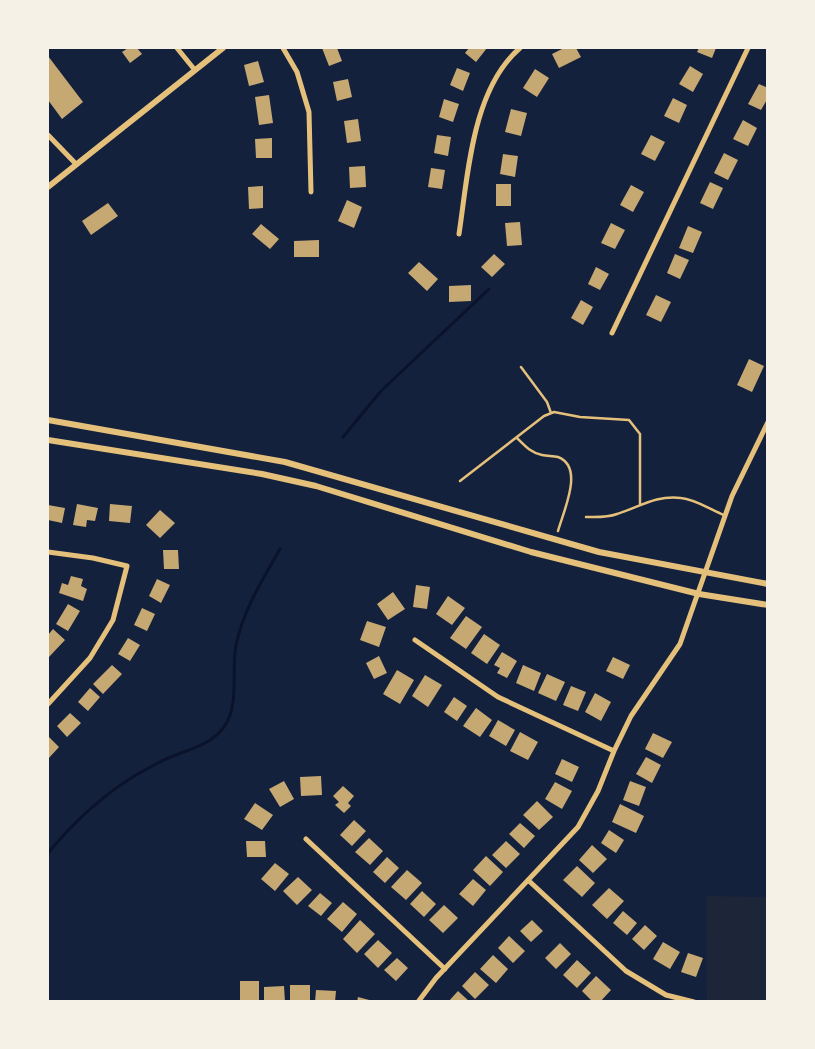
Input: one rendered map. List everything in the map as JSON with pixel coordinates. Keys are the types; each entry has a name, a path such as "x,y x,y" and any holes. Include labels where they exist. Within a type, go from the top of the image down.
{"street":[{"path":"177,48 194,69"},
{"path":"48,187 194,69 223,48"},
{"path":"283,48 298,72 309,112 311,192"},
{"path":"459,234 482,108 495,80 520,48"},
{"path":"612,333 748,48"},
{"path":"48,135 76,164"},
{"path":"48,420 285,462 599,552 768,584"},
{"path":"418,1002 445,969 578,827 598,791 631,716 680,644 707,572 732,496 768,422"},
{"path":"48,440 262,474 316,486 531,552 699,594 768,605"},
{"path":"48,552 93,558 127,566 113,620 90,658 48,704"},
{"path":"415,640 498,697 614,751"},
{"path":"306,839 445,969"},
{"path":"528,880 626,970 666,995 694,1002"}],"lane":[{"path":"521,367 547,402 552,414"},
{"path":"460,481 544,416 552,414 629,420 640,434 640,504"},
{"path":"518,438 528,449 540,455 557,457 567,463 572,484 558,531"},
{"path":"586,517 602,518 618,514 640,504 666,498 682,498 726,516"}],"shaded area":[{"path":"706,896 767,897 767,1001 707,1001"}],"building":[{"path":"128,48 137,48 142,54 130,63 122,52"},
{"path":"322,48 337,48 342,61 329,66"},
{"path":"469,48 487,48 476,62 465,53"},
{"path":"564,48 576,48 581,57 559,68 552,54"},
{"path":"699,48 716,48 712,58 697,52"},
{"path":"48,56 83,102 62,119 48,100"},
{"path":"258,61 264,82 249,86 244,65"},
{"path":"690,66 703,74 693,92 679,84"},
{"path":"457,68 470,73 463,91 450,85"},
{"path":"535,69 549,78 537,97 523,88"},
{"path":"348,79 352,97 337,101 333,82"},
{"path":"759,84 768,88 768,98 761,110 748,104"},
{"path":"269,95 273,123 259,125 255,97"},
{"path":"673,98 687,105 679,123 664,116"},
{"path":"444,99 459,104 453,122 439,117"},
{"path":"511,109 527,113 521,136 505,132"},
{"path":"358,119 361,141 347,143 344,121"},
{"path":"743,120 757,128 748,146 733,139"},
{"path":"437,135 451,137 448,156 434,153"},
{"path":"651,135 665,142 655,161 641,154"},
{"path":"272,138 272,158 256,158 255,139"},
{"path":"724,153 738,160 728,180 714,173"},
{"path":"503,154 518,156 515,177 500,174"},
{"path":"365,166 366,187 350,188 349,167"},
{"path":"431,168 445,170 442,189 428,187"},
{"path":"710,182 723,188 713,209 700,203"},
{"path":"496,184 511,184 511,206 496,206"},
{"path":"631,185 644,192 633,212 620,205"},
{"path":"263,186 263,208 249,209 248,187"},
{"path":"347,200 362,207 354,228 338,221"},
{"path":"108,203 118,216 91,235 82,221"},
{"path":"520,222 522,245 507,246 505,223"},
{"path":"611,223 625,230 615,249 601,243"},
{"path":"261,224 279,239 270,249 252,234"},
{"path":"688,226 702,232 693,253 679,248"},
{"path":"319,240 319,257 294,257 294,241"},
{"path":"494,254 505,264 492,277 481,267"},
{"path":"675,254 689,260 680,279 667,273"},
{"path":"419,262 438,279 427,291 408,273"},
{"path":"596,267 609,274 600,290 588,284"},
{"path":"471,285 471,301 449,302 449,286"},
{"path":"656,295 671,302 661,322 646,315"},
{"path":"581,300 593,307 583,325 571,318"},
{"path":"749,359 764,366 752,392 737,385"},
{"path":"77,504 98,508 95,521 87,520 86,527 73,525"},
{"path":"110,504 132,506 130,523 109,521"},
{"path":"48,505 65,508 62,523 48,520"},
{"path":"160,510 175,523 160,538 146,525"},
{"path":"163,550 178,550 179,569 164,569"},
{"path":"71,576 83,579 81,586 87,589 83,601 59,593 62,583 68,585"},
{"path":"157,579 170,585 161,603 149,596"},
{"path":"416,585 430,587 427,609 413,607"},
{"path":"393,592 405,609 388,620 377,604"},
{"path":"448,596 465,608 452,625 436,614"},
{"path":"68,604 80,611 68,631 56,624"},
{"path":"142,608 155,614 147,631 134,625"},
{"path":"466,616 482,627 466,649 450,638"},
{"path":"367,621 386,627 379,647 360,640"},
{"path":"53,629 65,640 49,657 48,635"},
{"path":"484,634 500,645 487,664 471,653"},
{"path":"128,638 140,645 130,661 118,654"},
{"path":"502,652 517,661 507,678 497,673 500,668 494,665"},
{"path":"379,656 387,673 374,679 366,663"},
{"path":"613,657 630,665 623,679 606,671"},
{"path":"112,665 122,674 103,694 93,684"},
{"path":"523,665 541,673 534,691 516,683"},
{"path":"397,670 414,680 400,704 383,694"},
{"path":"547,674 565,682 556,701 538,693"},
{"path":"425,675 442,685 428,707 412,696"},
{"path":"571,686 586,692 578,711 563,705"},
{"path":"90,688 100,697 88,711 78,702"},
{"path":"595,693 611,702 601,721 585,712"},
{"path":"454,697 467,706 457,721 444,712"},
{"path":"476,708 492,720 480,737 463,726"},
{"path":"70,713 81,723 67,737 57,726"},
{"path":"498,720 515,730 506,746 489,736"},
{"path":"520,732 538,742 528,760 510,751"},
{"path":"653,733 672,742 663,758 645,749"},
{"path":"48,738 59,747 48,759"},
{"path":"646,757 661,765 652,783 636,774"},
{"path":"562,759 579,767 572,782 555,774"},
{"path":"321,776 322,795 301,796 300,777"},
{"path":"284,781 294,799 280,807 269,789"},
{"path":"630,781 646,787 639,806 623,800"},
{"path":"555,782 572,791 562,809 545,799"},
{"path":"343,786 354,796 348,803 351,806 344,813 335,805 339,802 333,796"},
{"path":"537,801 553,817 539,830 523,815"},
{"path":"255,803 273,815 262,830 244,819"},
{"path":"620,804 644,816 636,833 612,822"},
{"path":"354,820 366,831 352,846 340,835"},
{"path":"520,823 535,836 524,848 509,834"},
{"path":"609,830 624,840 616,853 601,843"},
{"path":"369,838 383,851 370,865 355,852"},
{"path":"246,841 265,841 266,857 247,857"},
{"path":"506,841 520,854 506,868 492,855"},
{"path":"592,845 607,859 593,873 579,860"},
{"path":"486,856 503,872 490,886 473,870"},
{"path":"387,857 399,868 385,883 373,872"},
{"path":"275,863 289,874 275,891 261,879"},
{"path":"577,866 595,883 582,897 563,880"},
{"path":"407,870 422,883 406,900 391,887"},
{"path":"298,877 312,890 297,905 283,891"},
{"path":"473,879 486,890 473,906 459,894"},
{"path":"609,888 624,901 607,919 592,905"},
{"path":"422,891 436,904 424,917 410,904"},
{"path":"320,893 332,903 321,916 308,906"},
{"path":"343,902 357,914 342,932 327,919"},
{"path":"444,905 458,918 443,933 429,920"},
{"path":"623,911 637,923 627,935 613,923"},
{"path":"360,920 375,934 357,953 343,939"},
{"path":"532,920 543,931 531,942 520,931"},
{"path":"645,925 657,936 644,950 632,939"},
{"path":"509,936 525,951 513,963 498,948"},
{"path":"378,940 392,953 378,968 364,954"},
{"path":"663,942 680,952 670,969 653,959"},
{"path":"560,943 571,954 556,969 545,958"},
{"path":"688,953 703,958 696,977 681,972"},
{"path":"493,955 508,969 496,983 480,969"},
{"path":"397,958 408,968 396,981 384,970"},
{"path":"577,960 591,973 577,988 563,975"},
{"path":"475,972 489,985 475,999 462,986"},
{"path":"596,976 611,990 600,1002 593,1002 582,991"},
{"path":"240,981 259,981 259,1001 240,1001"},
{"path":"290,985 310,985 310,1002 290,1002"},
{"path":"284,986 285,1002 264,1002 264,987"},
{"path":"316,990 336,991 335,1002 315,1002"},
{"path":"458,991 470,1002 448,1002"},
{"path":"358,997 373,1001 373,1002 357,1002"}],"waterway":[{"path":"343,437 381,391 489,289"},
{"path":"48,853 67,831 124,783 163,760 207,742 224,727 229,718 234,698 235,655 239,632 254,595 280,549"}]}
